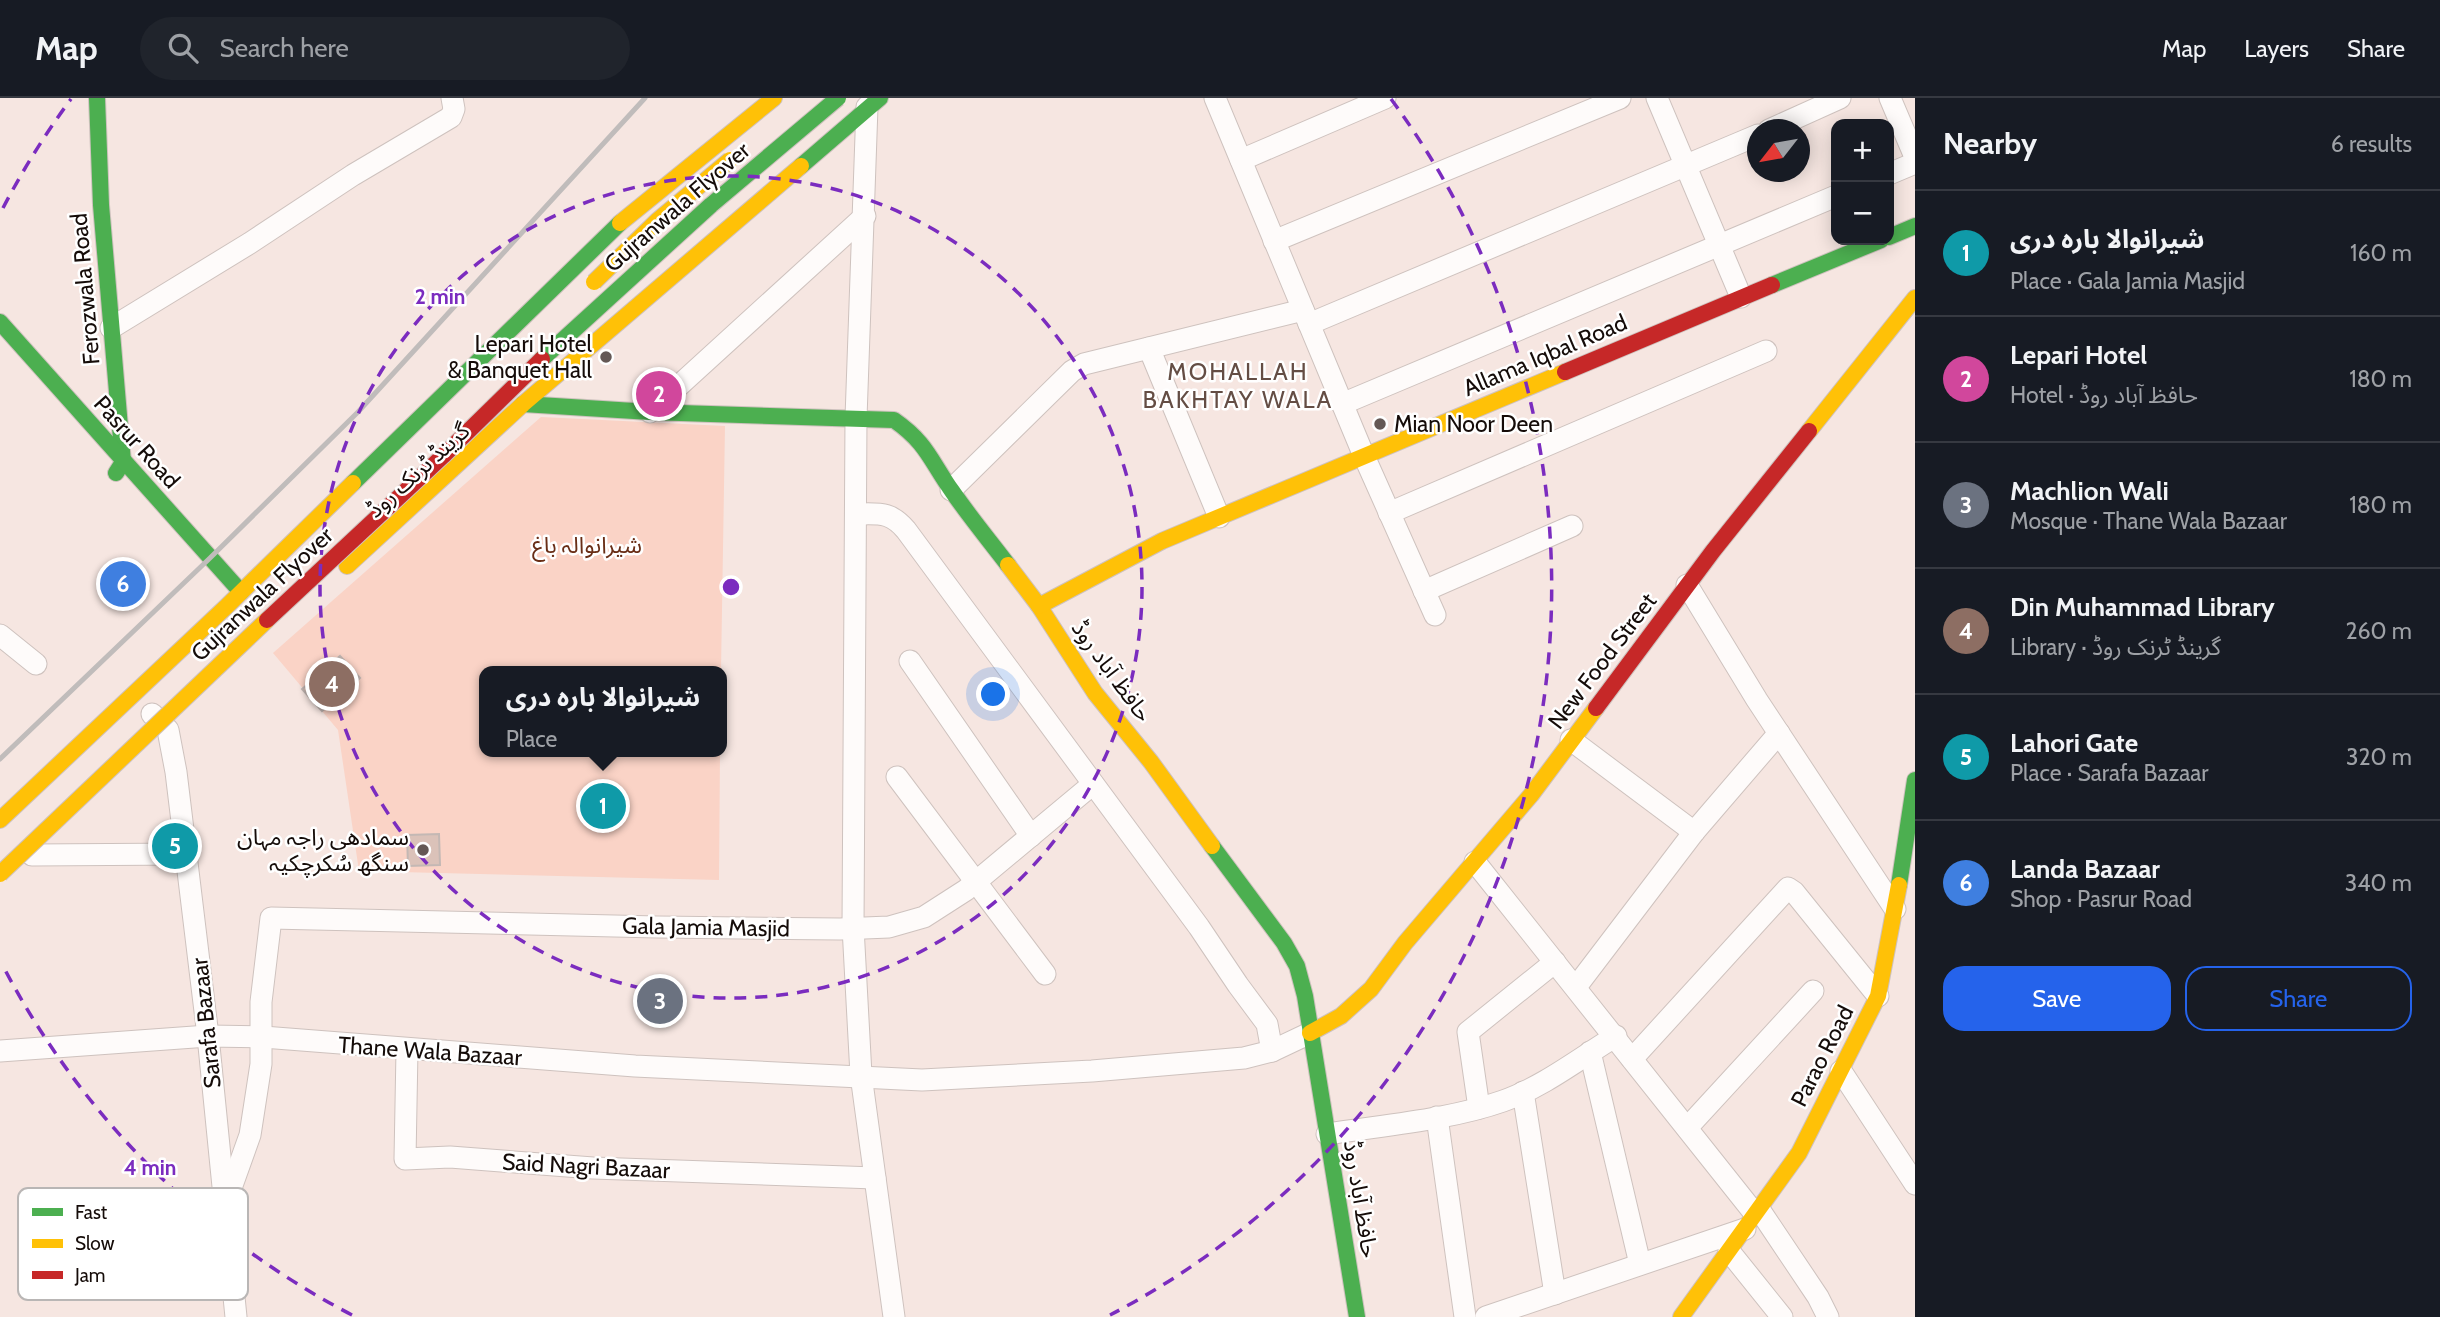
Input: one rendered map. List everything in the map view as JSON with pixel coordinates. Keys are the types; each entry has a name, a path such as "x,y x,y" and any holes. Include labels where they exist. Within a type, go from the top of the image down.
{"main road":[{"name":"Ferozwala Road","path":"97,98 101,205 119,468"},
{"name":"گرینڈ ٹرنک روڈ","path":"0,820 134,694 224,601 241,592 608,233 774,98"},
{"name":"Gujranwala Flyover","path":"0,874 198,684 443,456 578,324 711,205 838,98"},
{"name":"گرینڈ ٹرنک روڈ","path":"0,890 32,855 523,404 874,103"},
{"name":"Gujranwala Flyover","path":"580,296 657,221 744,148"},
{"path":"1894,234 1915,226"},
{"name":"Allama Iqbal Road","path":"1039,606 1142,550 1869,245"},
{"name":"New Food Street","path":"1310,1033 1341,1016 1371,989 1405,943 1531,795 1687,585 1915,298"},
{"name":"Pasrur Road","path":"0,322 119,468 134,496"},
{"name":"Pasrur Road","path":"0,345 241,592"},
{"name":"حافظ آباد روڈ","path":"523,404 650,412 894,420 910,431 927,449 951,490 1039,606 1095,692 1150,761 1284,943 1297,966 1357,1317"},
{"path":"138,717 158,698"},
{"name":"Parao Road","path":"1681,1317 1799,1153 1878,996 1915,780"}],"street":[{"path":"111,328 250,243 353,175 451,117 454,109 452,98"},
{"path":"1215,98 1364,456 1435,615"},
{"path":"1241,160 1385,98"},
{"path":"1274,241 1620,98"},
{"path":"1657,98 1741,297"},
{"path":"1793,119 1840,98"},
{"path":"1890,98 1915,157"},
{"path":"874,103 864,216 856,418 853,928 861,1075 894,1317"},
{"path":"951,490 1072,371 1084,364 1149,348 1306,317 1686,167 1747,140"},
{"path":"1894,172 1915,163"},
{"path":"1342,404 1831,198"},
{"path":"650,412 864,216"},
{"path":"1149,348 1219,517"},
{"path":"1390,513 1766,351"},
{"path":"856,514 883,514 896,518 906,530 1128,828 1267,1024 1272,1051"},
{"path":"1424,591 1572,526"},
{"path":"1687,585 1779,733 1895,909"},
{"path":"0,635 36,664"},
{"path":"910,661 1031,836"},
{"path":"134,694 167,730"},
{"name":"Sarafa Bazaar","path":"167,730 176,772 187,854 223,1188"},
{"path":"1576,987 1694,832 1779,733"},
{"path":"1571,740 1694,832"},
{"path":"897,777 1045,974"},
{"name":"Gala Jamia Masjid","path":"262,1038 261,1002 271,918 657,927 840,929 889,926 924,917 975,883 1093,784"},
{"path":"32,855 187,854"},
{"path":"1475,862 1616,1036 1753,1217 1818,1297 1828,1317"},
{"path":"1632,1059 1788,888 1878,996"},
{"path":"1479,1108 1468,1032 1555,962"},
{"path":"1687,1128 1813,991"},
{"name":"Thane Wala Bazaar","path":"0,1051 208,1036 635,1066 922,1080 1081,1072 1244,1058 1272,1051 1310,1033"},
{"path":"1327,1135 1460,1114 1479,1108 1523,1092 1616,1036"},
{"path":"231,1188 250,1135 261,1064 262,1038"},
{"name":"Said Nagri Bazaar","path":"407,1050 405,1159 450,1157 593,1168 875,1178"},
{"path":"1590,1052 1640,1265"},
{"path":"1841,1071 1915,1184"},
{"path":"1523,1092 1555,1294"},
{"path":"1437,1117 1465,1317"},
{"path":"1486,1317 1640,1265 1753,1217"},
{"path":"1729,1251 1783,1317"}],"green space":[{"name":"شیرانوالہ باغ","path":"541,417 725,426 721,666 479,666 479,757 720,757 719,880 359,871 338,730 273,653"}],"building":[{"path":"340,656 360,678 322,711 302,689"},
{"path":"620,788 621,823 587,824 585,789"},
{"name":"سمادھی راجہ مہان سنگھ سُکرچکیہ","path":"439,834 440,865 408,866 407,835"}],"railway":[{"path":"0,759 358,412 645,98"}],"traffic: fast":[{"path":"97,98 101,205 123,462 116,473"},
{"path":"542,359 711,205 838,98"},
{"path":"801,166 880,98"},
{"path":"353,483 620,223"},
{"path":"1894,235 1915,226"},
{"path":"1772,285 1869,245"},
{"path":"0,322 241,592"},
{"path":"523,404 650,412 894,420 921,444 1008,565"},
{"path":"1899,885 1915,780"},
{"path":"1212,846 1284,943 1297,966 1305,996 1357,1317"}],"traffic: slow":[{"path":"620,223 774,98"},
{"path":"594,282 657,221 730,160"},
{"path":"347,566 523,404 801,166"},
{"path":"1809,431 1915,298"},
{"path":"1039,606 1162,541 1565,372"},
{"path":"0,820 353,483"},
{"path":"1008,565 1039,606 1095,693 1151,762 1212,846"},
{"path":"0,874 267,620"},
{"path":"1310,1033 1341,1016 1371,989 1405,943 1531,795 1596,708"},
{"path":"1681,1317 1799,1153 1878,996 1899,885"}],"traffic: jam":[{"path":"1565,372 1772,285"},
{"path":"267,620 443,456 542,359"},
{"path":"1596,708 1713,551 1809,431"}],"place":[{"name":"Lepari Hotel & Banquet Hall","path":"606,357"},
{"name":"Lepari Hotel","path":"659,394"},
{"name":"Mian Noor Deen","path":"1380,424"},
{"name":"Landa Bazaar","path":"123,584"},
{"name":"Din Muhammad Library","path":"332,684"},
{"name":"شیرانوالا بارہ دری","path":"603,806"},
{"name":"Lahori Gate","path":"175,846"},
{"name":"سمادھی راجہ مہان سنگھ سُکرچکیہ","path":"423,850"},
{"name":"Machlion Wali","path":"660,1001"}],"district":[{"name":"MOHALLAH BAKHTAY WALA","path":"1238,386"}]}
